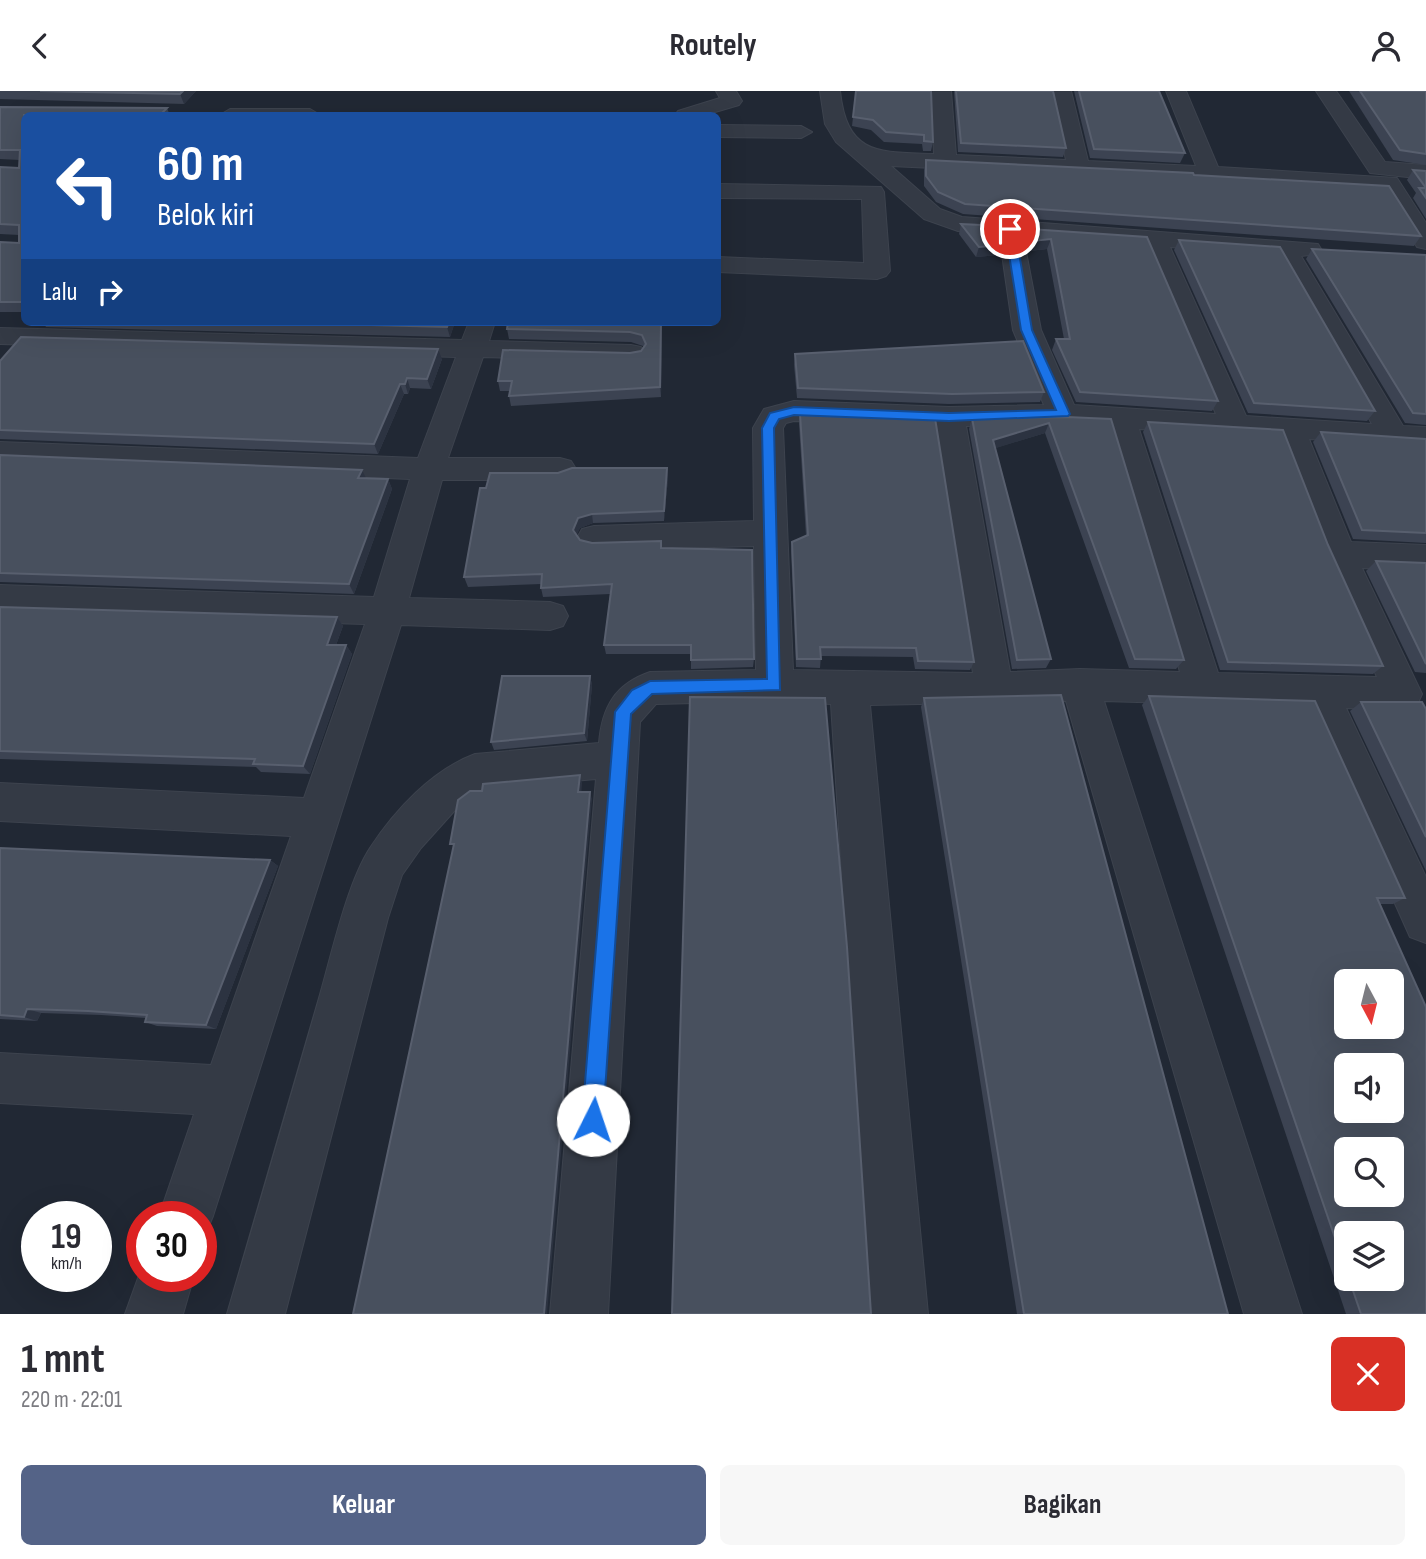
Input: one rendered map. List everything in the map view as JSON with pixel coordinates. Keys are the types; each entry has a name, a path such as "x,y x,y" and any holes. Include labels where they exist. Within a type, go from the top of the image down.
{"street":[{"path":"695,112 733,101 726,91"},
{"path":"830,91 836,132 870,158 932,214 958,224 1336,251"},
{"path":"941,91 945,161"},
{"path":"1061,91 1078,166"},
{"path":"1176,91 1210,173"},
{"path":"1326,91 1426,242"},
{"path":"721,131 801,132"},
{"path":"870,158 1210,173 1383,176 1426,171"},
{"path":"721,191 873,192 877,271 721,265"},
{"path":"1010,229 1027,330 1063,414"},
{"path":"1153,237 1235,424"},
{"path":"1284,248 1394,435"},
{"path":"8,333 478,335 631,353"},
{"path":"191,1201 387,612 429,469 478,335"},
{"path":"775,685 768,428 775,416 794,411 949,417 1063,414 1426,437"},
{"path":"1120,416 1203,687"},
{"path":"949,417 994,689"},
{"path":"1289,428 1339,554 1414,696"},
{"path":"0,452 429,469 560,469"},
{"path":"594,538 771,533"},
{"path":"1339,554 1426,558"},
{"path":"0,599 550,616"},
{"path":"579,1314 623,712 637,695 650,688 775,685 849,689 994,689 1080,685 1414,696"},
{"path":"1080,685 1273,1314"},
{"path":"849,689 899,1314"},
{"path":"1319,692 1404,880 1426,921"},
{"path":"256,1314 365,918 384,864 442,795 475,772 619,759"},
{"path":"0,802 317,818"},
{"path":"0,1077 227,1091"},
{"path":"154,1314 161,1292"}],"building":[{"path":"40,91 183,91 180,94"},
{"path":"856,91 931,91 933,142 924,141 924,135 886,132 873,120 853,117"},
{"path":"956,91 1053,91 1066,148 961,143"},
{"path":"1079,91 1159,91 1185,153 1094,149"},
{"path":"1360,91 1426,91 1426,154 1400,150"},
{"path":"0,107 167,108 163,112 21,112 21,302 0,302 0,242 19,243 19,225 0,224 0,167 19,168 20,150 0,150"},
{"path":"926,160 1389,186 1421,236 965,204 938,192 926,176"},
{"path":"1413,170 1426,171 1426,188"},
{"path":"1419,188 1426,188 1426,198"},
{"path":"961,224 1000,226 1002,245 979,247"},
{"path":"1029,229 1147,237 1218,401 1080,392 1056,339 1070,339 1051,239 1032,241"},
{"path":"1179,240 1280,247 1375,411 1254,403"},
{"path":"1312,249 1426,255 1426,414 1413,413"},
{"path":"507,326 661,326 660,387 509,396 512,381 498,381 503,350 630,353 641,351 646,344 642,335 630,332 507,329"},
{"path":"21,337 438,349 427,379 407,378 405,384 400,384 374,444 0,430 0,361"},
{"path":"1023,341 1044,392 952,394 798,388 795,354"},
{"path":"800,414 935,418 974,662 918,661 916,648 820,647 821,659 797,659 792,542 808,535"},
{"path":"972,418 1111,419 1184,660 1135,659 1049,423 993,440 1051,659 1017,660"},
{"path":"1148,422 1283,430 1328,545 1383,666 1228,662"},
{"path":"1321,432 1426,439 1426,533 1362,530"},
{"path":"0,455 362,470 358,478 388,479 349,584 0,573"},
{"path":"572,468 667,468 664,511 592,514 578,518 573,530 580,540 592,543 661,541 661,548 752,550 754,659 691,660 691,645 604,645 612,584 541,588 542,574 464,577 480,488 486,488 490,473 558,473"},
{"path":"1376,561 1426,563 1426,664"},
{"path":"0,607 337,617 327,645 346,645 303,766 253,764 255,759 0,751"},
{"path":"502,676 590,676 584,733 491,742"},
{"path":"1061,695 1228,1314 1024,1314 924,698"},
{"path":"1149,696 1315,701 1405,898 1377,898 1426,1007 1426,1314 1361,1314 1353,1291 1404,1291 1404,1221 1334,1221 1334,1235"},
{"path":"690,697 825,698 847,947 871,1314 672,1314"},
{"path":"1361,702 1422,702 1426,709 1426,837"},
{"path":"580,775 578,792 590,792 544,1314 353,1314 454,844 450,844 458,800 470,791 482,791 483,784"},
{"path":"0,848 270,860 206,1025 145,1022 147,1015 88,1011 27,1009 24,1017 0,1015"}],"route":[{"path":"593,1120 620,722 623,712 637,695 650,688 775,685 768,428 775,416 794,411 949,417 1063,414 1027,330 1010,229"}]}
